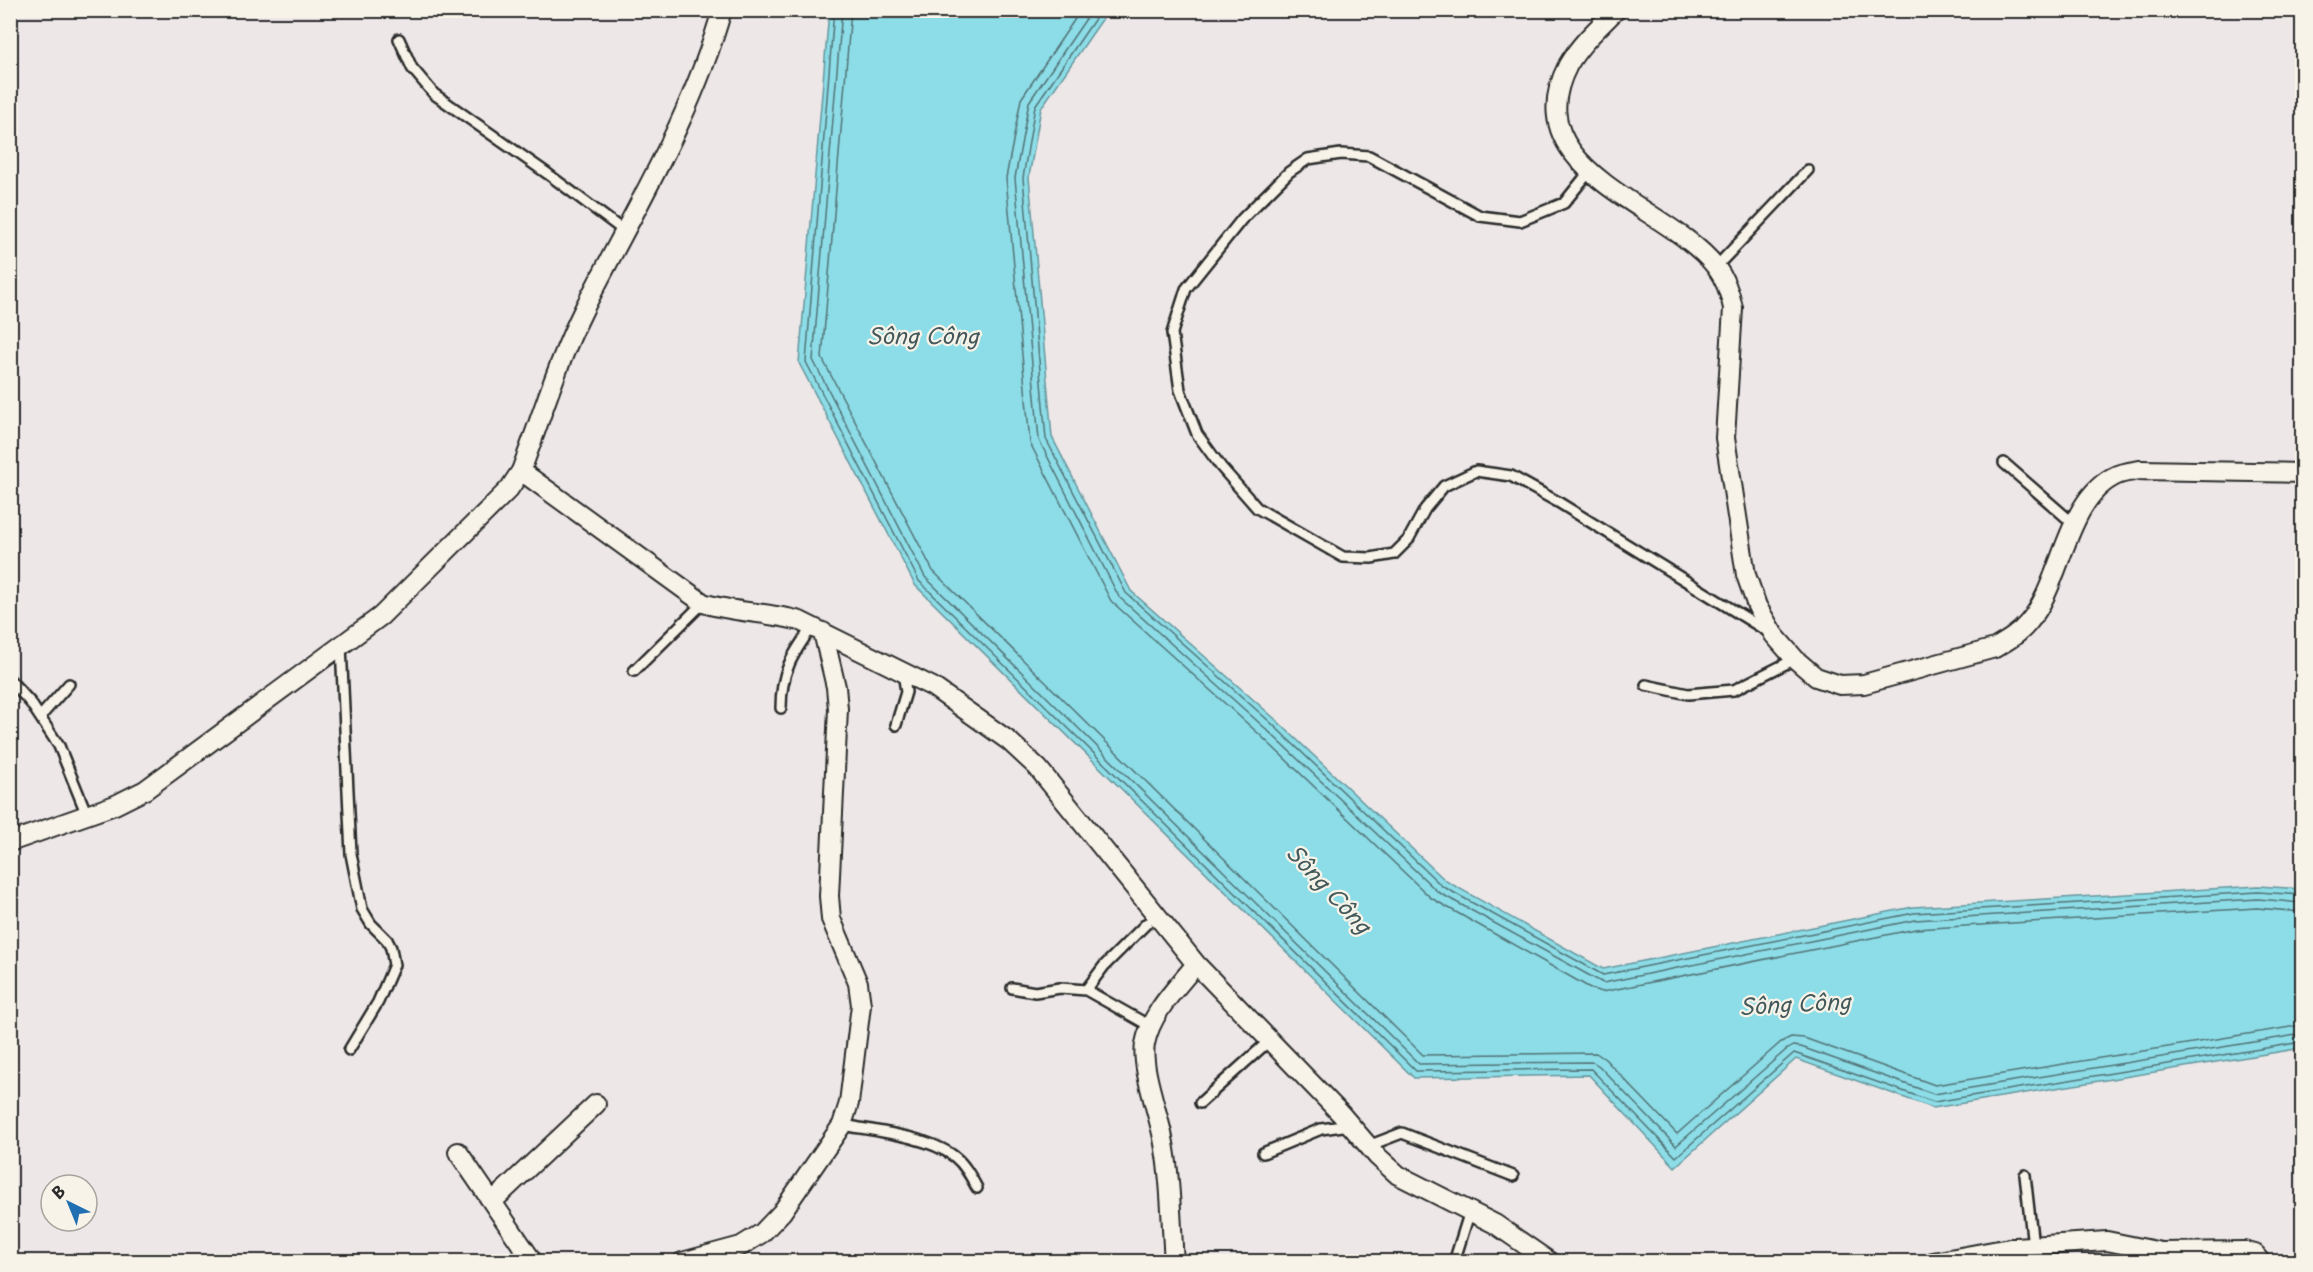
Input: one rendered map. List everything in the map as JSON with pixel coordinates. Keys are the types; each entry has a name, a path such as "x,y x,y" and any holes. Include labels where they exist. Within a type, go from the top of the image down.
{"street":[{"path":"1616,10 1584,42 1569,64 1557,92 1557,120 1568,149 1584,178 1700,250 1716,267 1728,288 1733,308 1725,438 1746,575 1757,606 1774,635 1795,659 1816,677 1840,685 1864,684 1995,648 2013,638 2042,605 2083,507 2099,488 2117,476 2140,470 2302,473"},
{"path":"10,842 116,805 145,790 381,616 407,593 509,489 521,471 571,339 686,113 706,64 721,11"},
{"path":"521,471 703,603 719,608 783,616 818,630 933,687 1025,754 1196,963 1387,1167 1398,1175 1510,1233 1550,1262"},
{"path":"682,1262 702,1259 741,1246 762,1233 782,1212 842,1125 849,1103 861,1005 858,983 831,919 829,896 838,709 818,630"},
{"path":"1174,1262 1166,1158 1146,1066 1144,1046 1150,1026 1159,1009 1196,963"},
{"path":"493,1201 596,1104"},
{"path":"458,1152 533,1262"},
{"path":"1933,1262 1986,1257 2033,1246 2107,1241 2161,1252 2244,1251 2255,1254 2262,1262"}],"lane":[{"path":"399,39 412,68 434,94 549,174 624,231"},
{"path":"1584,178 1564,203 1520,221 1480,216 1369,156 1341,154 1308,159 1289,172 1242,219 1186,288 1172,333 1180,390 1197,434 1221,467 1257,507 1343,557 1371,558 1394,554 1408,540 1425,509 1444,486 1476,471 1511,476 1558,502 1774,635"},
{"path":"1716,267 1808,170"},
{"path":"2004,463 2075,525"},
{"path":"634,671 703,603"},
{"path":"781,708 781,688 786,668 796,649 818,630"},
{"path":"340,646 351,854 362,909 371,924 387,940 394,964 378,1002 349,1050"},
{"path":"1646,685 1688,694 1734,690 1795,659"},
{"path":"896,725 906,692 902,670"},
{"path":"10,680 40,717 59,746 87,815"},
{"path":"40,717 69,684"},
{"path":"1086,990 1104,966 1147,923"},
{"path":"1012,988 1035,992 1060,988 1086,990 1150,1026"},
{"path":"1200,1103 1270,1040"},
{"path":"842,1125 900,1135 926,1143 954,1157 966,1169 977,1188"},
{"path":"1263,1153 1321,1129 1350,1125"},
{"path":"1368,1146 1402,1133 1513,1176"},
{"path":"2025,1175 2033,1246"},
{"path":"1454,1262 1470,1211"},
{"path":"1032,1261 1054,1262"}],"water":[{"name":"Sông Công","path":"829,11 1108,11 1041,108 1029,177 1052,437 1131,591 1274,718 1446,881 1603,969 1913,907 2258,886 2302,889 2302,1048 1933,1108 1796,1059 1675,1167 1589,1075 1414,1078 915,585 799,363"}]}
